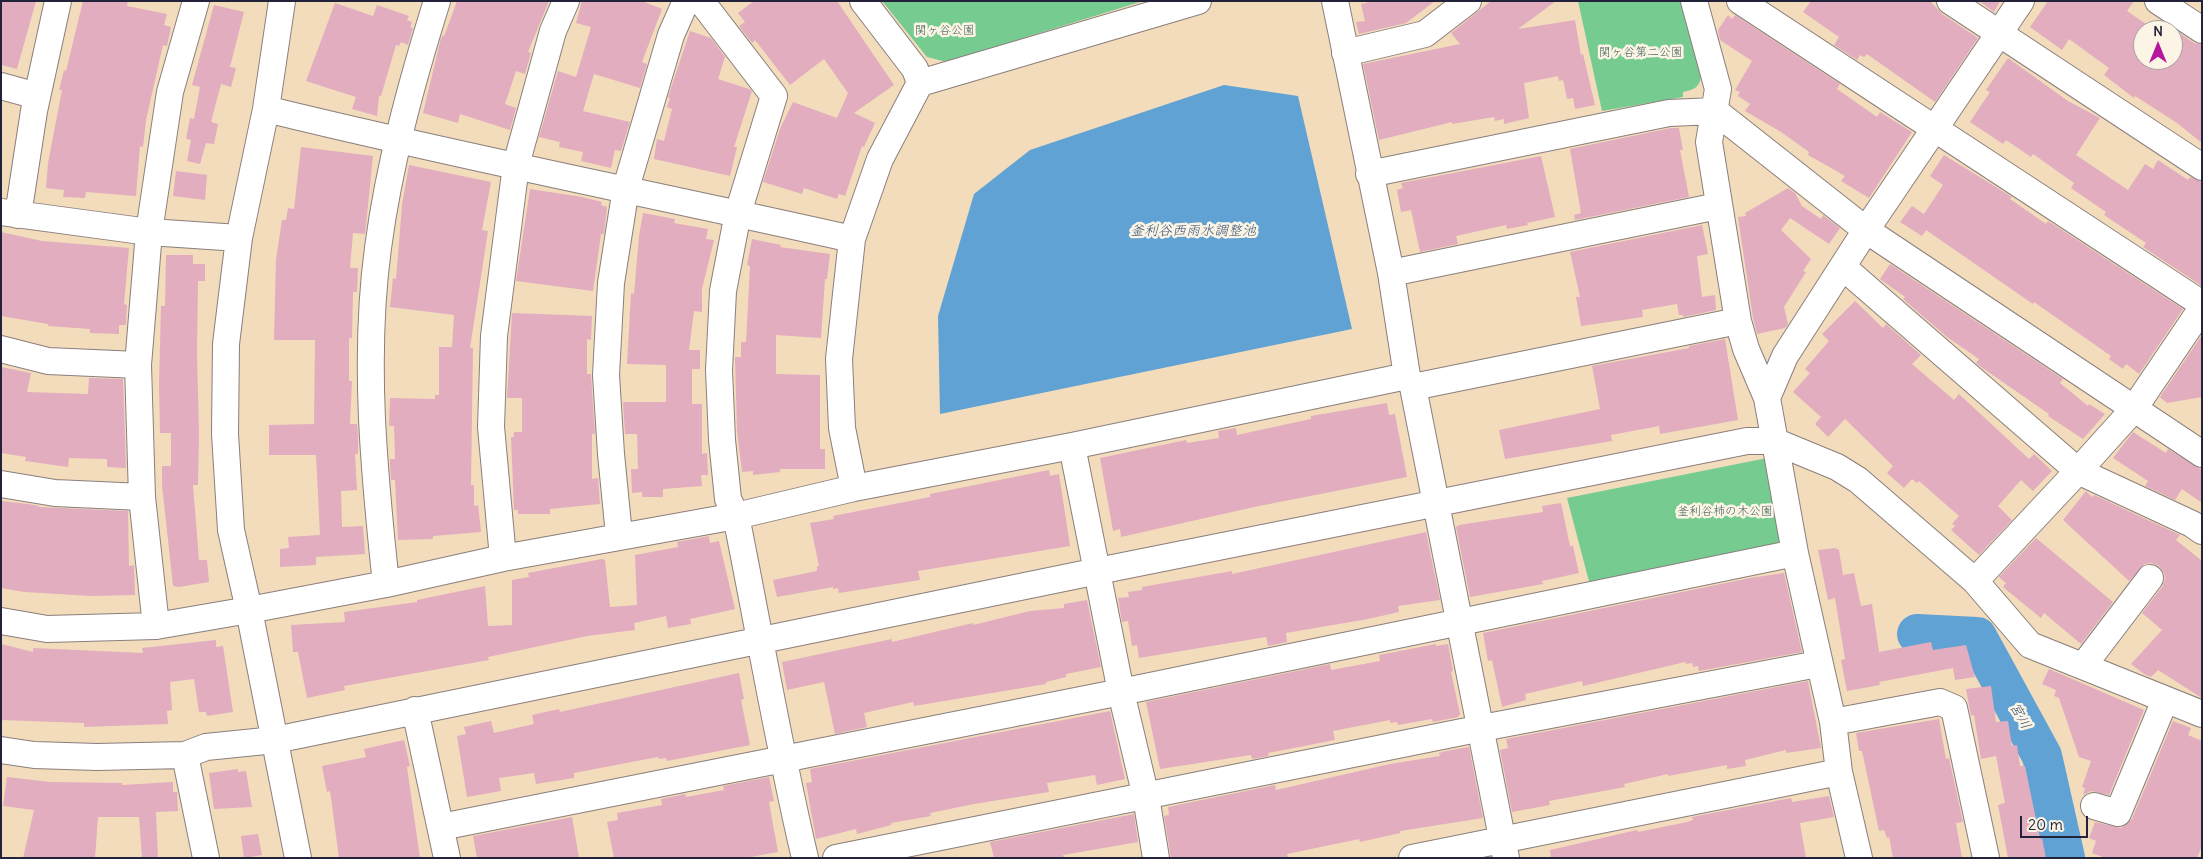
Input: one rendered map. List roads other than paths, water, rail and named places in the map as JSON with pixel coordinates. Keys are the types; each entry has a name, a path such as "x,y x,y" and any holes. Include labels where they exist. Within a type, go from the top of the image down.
{"street":[{"path":"58,1 10,214 149,232 239,238"},
{"path":"156,626 142,497 138,365 149,232 170,92 196,1"},
{"path":"282,1 266,109 239,238 226,344 225,434 231,530 249,610 298,858"},
{"path":"386,584 373,461 371,357 378,248 398,142 437,1"},
{"path":"503,558 491,427 494,336 516,165 553,31 566,1"},
{"path":"619,535 606,375 611,283 626,188 671,35 686,1"},
{"path":"701,1 774,96 738,213 723,291 719,370 722,440 728,499 736,516 762,642 782,759 805,858"},
{"path":"863,1 915,69 920,83"},
{"path":"854,488 842,428 839,359 852,239 880,159 920,83 1198,1"},
{"path":"1334,1 1391,272 1410,381 1437,504 1504,848"},
{"path":"1345,53 1425,34 1468,1"},
{"path":"1694,1 1718,89 1709,142 1738,321 1746,349 1767,398 1795,553 1818,664 1833,722 1839,772 1859,858"},
{"path":"1740,1 1936,128 2202,306 2133,410 1975,581"},
{"path":"1950,1 2202,167"},
{"path":"1767,398 1785,356 1844,268 1866,230 2021,1"},
{"path":"2158,1 2202,30"},
{"path":"1,86 38,96"},
{"path":"266,109 398,142 626,188 852,239"},
{"path":"1369,174 1669,113 1714,111 1866,230 2133,410 2202,454"},
{"path":"1391,272 1718,206"},
{"path":"1844,268 2078,471 2192,524 2202,531"},
{"path":"1,621 47,629 156,626 249,610 386,584 619,535 736,516 854,488 1410,381 1738,321"},
{"path":"1,349 48,361 138,365"},
{"path":"1,750 34,755 97,757 185,755 206,747 275,740 415,710 762,642 1098,571 1747,441 1774,441 1836,467 1858,480 1975,581 2030,645 2202,714"},
{"path":"1072,446 1098,571 1120,692 1146,796 1156,858"},
{"path":"1,484 55,493 142,497"},
{"path":"442,827 1120,692 1795,553"},
{"path":"2083,666 2150,578"},
{"path":"836,858 1482,728 1818,664"},
{"path":"2094,806 2118,813 2165,700"},
{"path":"1833,722 1940,702 1954,708 1986,858"},
{"path":"415,710 442,827 447,858"},
{"path":"185,755 206,858"},
{"path":"1412,858 1504,848 1839,772"}],"water":[{"name":"釜利谷西雨水調整池","path":"1224,85 1298,96 1352,329 940,414 938,316 974,194 1030,150"}],"waterway":[{"name":"宮川","path":"1917,634 1977,637 2042,756 2065,858"}],"park label":[{"name":"関ヶ谷公園","path":"945,31"},
{"name":"関ヶ谷第二公園","path":"1641,53"},
{"name":"釜利谷柿の木公園","path":"1725,512"}]}
